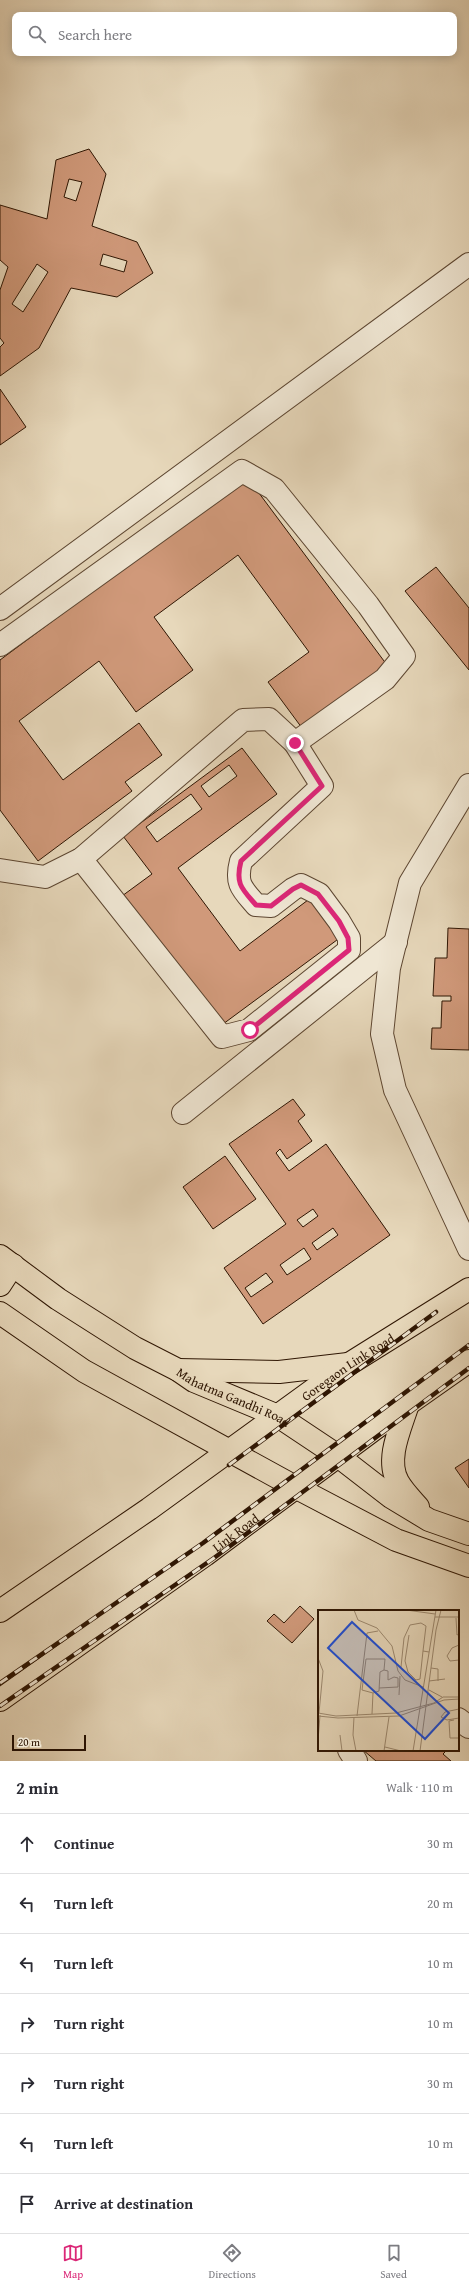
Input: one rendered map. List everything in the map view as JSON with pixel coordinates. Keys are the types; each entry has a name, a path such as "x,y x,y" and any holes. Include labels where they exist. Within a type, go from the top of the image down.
{"main road":[{"path":"0,1285 6,1260"},
{"name":"Mahatma Gandhi Road","path":"6,1260 58,1299 135,1348 178,1370 194,1381 278,1416 338,1456 390,1497 429,1520 469,1534"},
{"name":"Goregaon Link Road","path":"231,1450 349,1364 469,1289"},
{"path":"0,1312 84,1371 231,1450 297,1488 396,1540 469,1566"},
{"name":"Link Road","path":"0,1700 297,1488 408,1404 469,1361"},
{"path":"178,1370 279,1372 349,1364"},
{"path":"408,1404 395,1446 393,1461 397,1482 429,1520"},
{"path":"0,1611 231,1450"}],"street":[{"path":"0,609 469,264"},
{"path":"0,645 242,471 274,489 368,605 404,656 385,679 295,743"},
{"path":"0,870 45,877 81,859 243,720 269,719 295,743 322,786 241,861 237,876 242,888 256,905 271,906 293,889 301,885 318,894 339,921 348,938 349,950 250,1030 222,1037 81,859"},
{"path":"469,785 410,883 389,968 382,1034 395,1090 469,1249"},
{"path":"183,1113 396,942"},
{"path":"459,1720 469,1727"},
{"path":"350,1751 356,1761"}],"building":[{"path":"89,149 106,174 92,226 137,242 153,273 117,297 71,288 39,348 0,376 0,347 4,343 0,338 0,290 8,267 0,260 0,205 47,219 56,160","holes":["69,179 82,182 76,201 64,197","103,254 127,261 124,272 100,265","37,264 48,272 23,312 12,304"]},
{"path":"0,389 26,427 0,445"},
{"path":"247,477 387,665 302,728 268,682 309,652 238,555 154,617 193,670 136,712 99,661 19,721 63,780 139,723 162,755 125,782 132,791 38,861 0,810 0,660"},
{"path":"436,567 469,608 469,670 405,591"},
{"path":"242,748 277,794 178,868 240,951 312,897 341,937 219,1027 122,896 152,874 123,836","holes":["229,765 237,776 209,797 201,786","191,794 202,809 157,842 146,827"]},
{"path":"448,928 469,929 469,1050 431,1049 432,1028 441,1028 442,1001 451,1001 451,996 433,996 435,958 447,958"},
{"path":"293,1099 305,1115 298,1121 312,1141 287,1159 280,1149 276,1153 289,1171 326,1144 390,1235 263,1324 224,1268 286,1224 229,1144","holes":["313,1209 318,1216 303,1227 297,1220","333,1228 338,1235 317,1250 312,1243","304,1248 311,1259 287,1275 280,1265","266,1273 273,1282 251,1297 245,1288"]},
{"path":"225,1156 256,1199 213,1229 183,1187"},
{"path":"469,1459 469,1488 455,1468"},
{"path":"300,1606 314,1619 292,1643 267,1621 274,1614 284,1623"},
{"path":"364,1751 446,1751 443,1754 451,1761 376,1761"}],"railway":[{"path":"229,1465 436,1312"},
{"path":"0,1683 203,1543 469,1345"},
{"path":"0,1706 214,1558 469,1368"}],"route":[{"path":"250,1030 349,950 348,938 339,921 318,894 301,885 293,889 271,906 256,905 242,888 237,876 241,861 322,786 295,743"}]}
